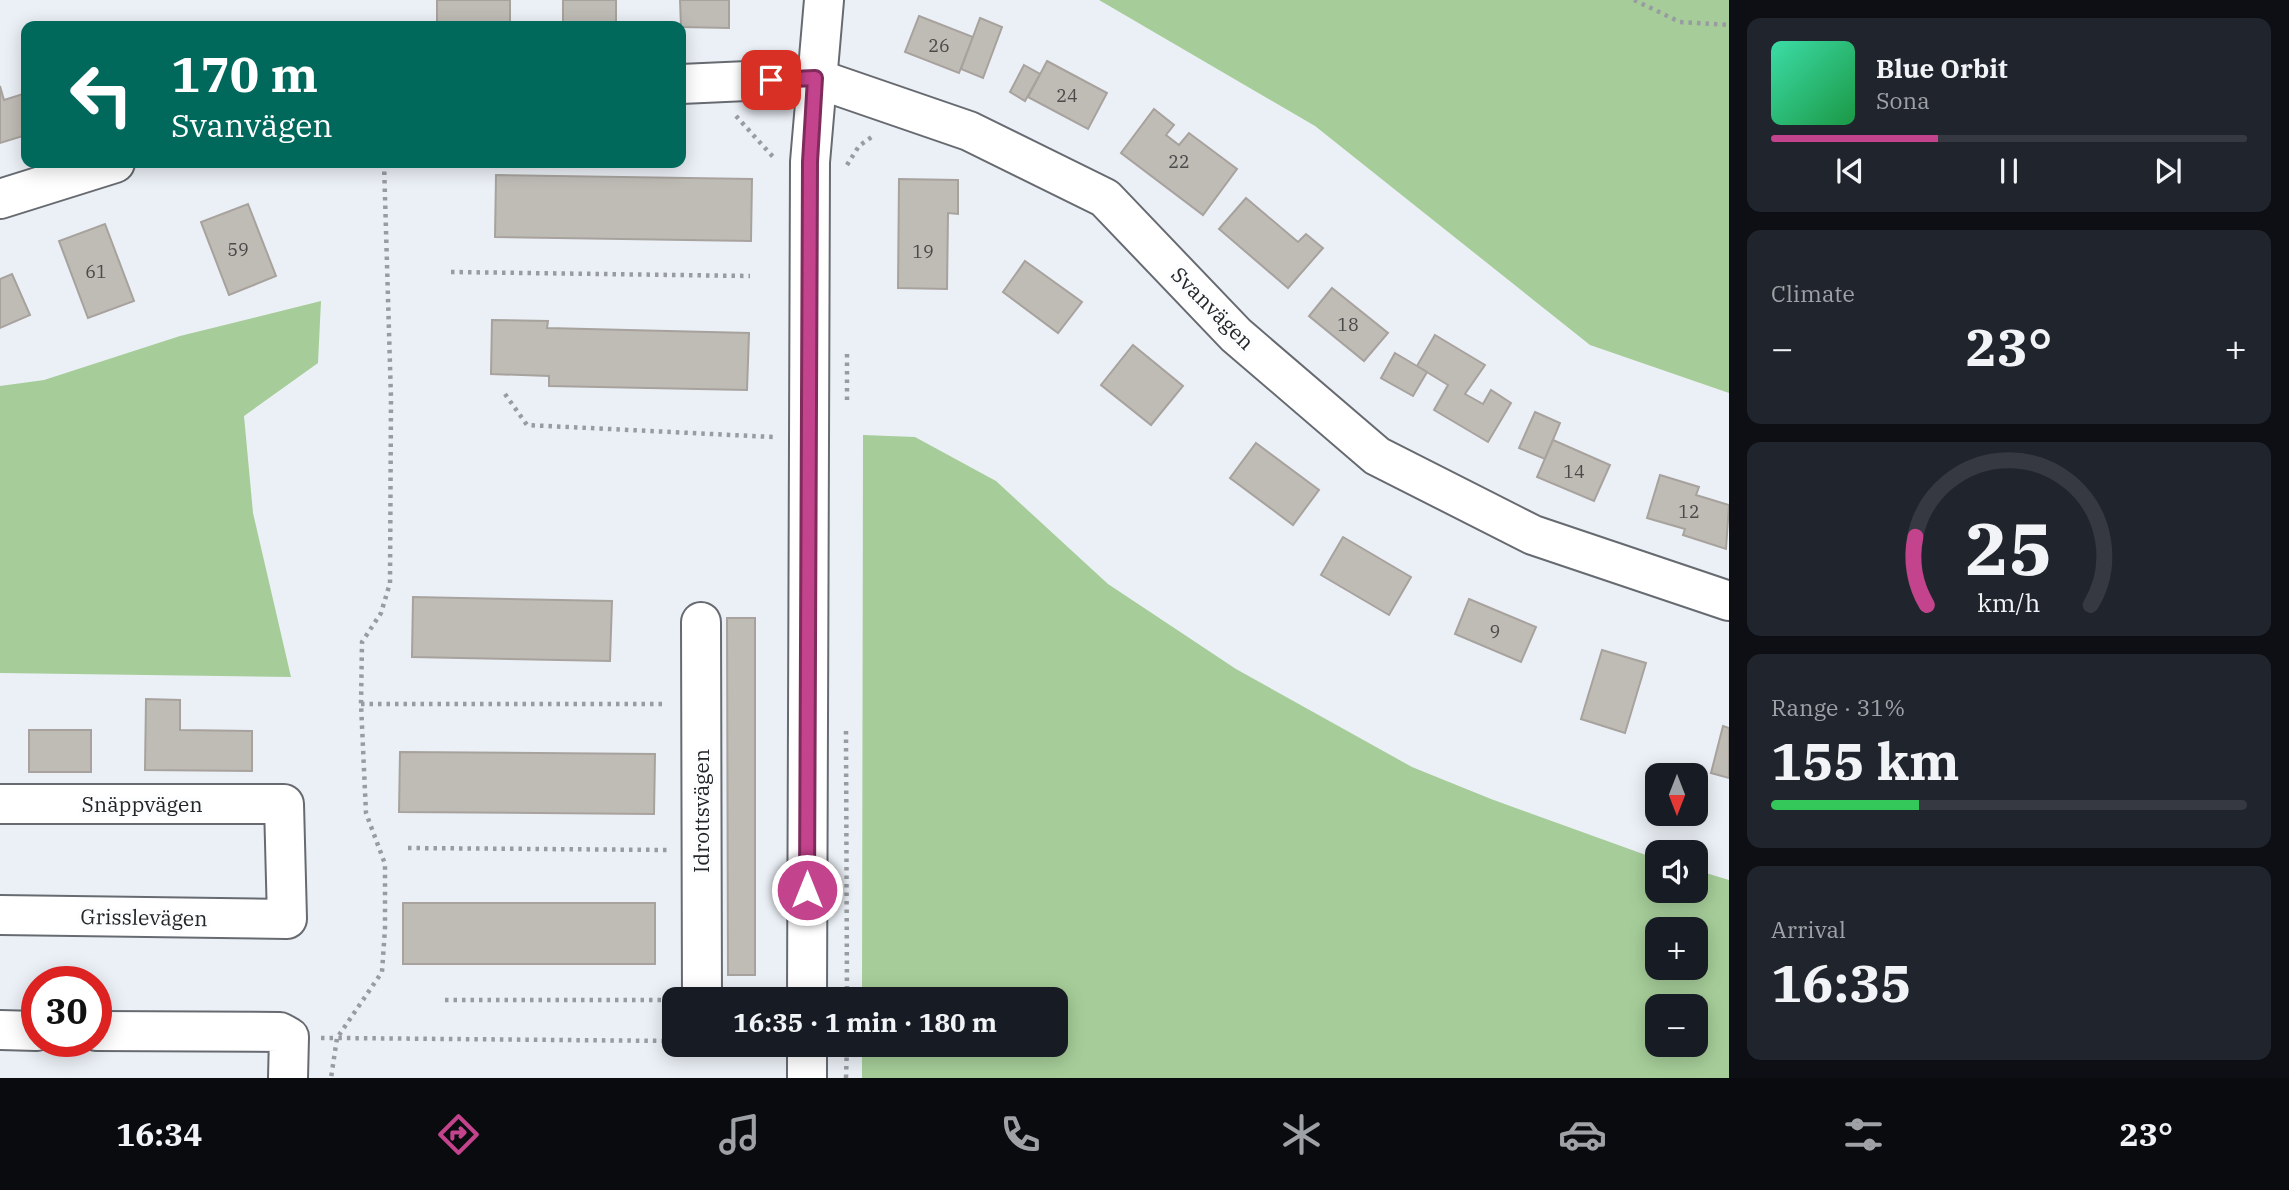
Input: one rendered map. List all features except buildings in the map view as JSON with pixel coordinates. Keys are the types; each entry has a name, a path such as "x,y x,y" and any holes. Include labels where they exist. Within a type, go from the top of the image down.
{"street":[{"path":"807,987 810,176 815,78 824,0"},
{"name":"Svanvägen","path":"686,85 815,78 969,131 1105,198 1236,335 1377,456 1533,535 1729,601"},
{"path":"0,199 99,168"},
{"name":"Idrottsvägen","path":"701,622 702,987"},
{"name":"Snäppvägen","path":"0,804 284,804 287,919"},
{"name":"Grisslevägen","path":"0,915 287,919"},
{"path":"0,1030 21,1031"},
{"path":"112,1031 280,1032 289,1038 288,1078"},
{"path":"807,1057 807,1078"}],"path":[{"path":"1634,0 1681,22 1729,24"},
{"path":"727,82 726,106 775,162"},
{"path":"847,173 847,162 859,146 881,130 888,103"},
{"path":"331,1078 337,1038 382,972 385,929 385,864 366,813 361,704 362,642 381,613 390,583 391,399 384,168"},
{"path":"451,272 750,275"},
{"path":"847,347 847,413"},
{"path":"505,394 527,425 773,438"},
{"path":"773,424 773,451"},
{"path":"361,704 702,704"},
{"path":"846,725 847,987"},
{"path":"408,848 701,850"},
{"path":"445,1000 662,1000"},
{"path":"337,1038 662,1041"},
{"path":"846,1057 846,1078"}],"green space":[{"path":"1099,0 1729,0 1729,393 1590,345 1315,126"},
{"path":"321,301 318,363 244,416 253,513 291,677 0,673 0,386 44,380 180,336"},
{"path":"863,435 915,437 996,481 1108,584 1236,669 1412,767 1491,799 1645,855 1645,903 1708,903 1708,874 1729,880 1729,1078 862,1078 862,1057 1068,1057 1068,987 862,987"}],"route":[{"path":"771,80 815,78 810,162 807,890"}]}
